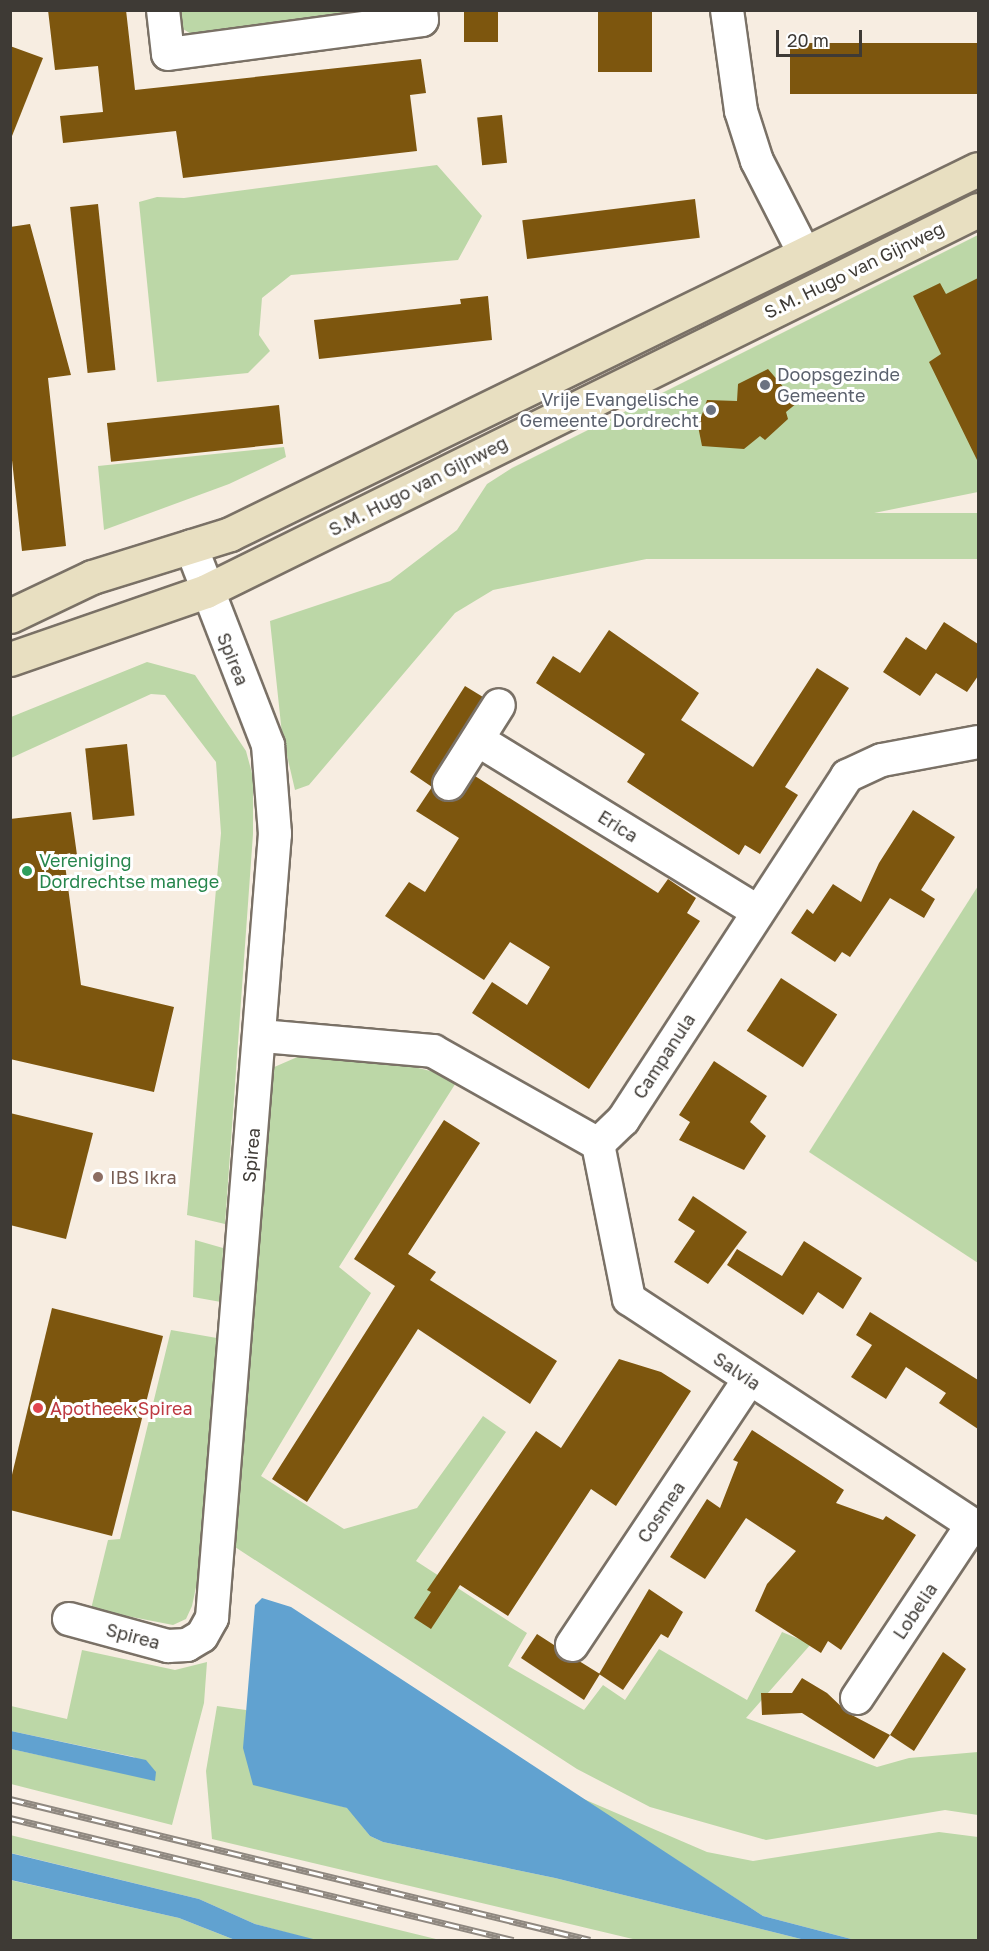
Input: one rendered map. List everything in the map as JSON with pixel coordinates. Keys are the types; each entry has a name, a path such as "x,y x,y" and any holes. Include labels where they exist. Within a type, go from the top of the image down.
{"street":[{"path":"163,10 168,54 422,20 421,10"},
{"path":"727,10 741,111 757,161 803,251"},
{"name":"S.M. Hugo van Gijnweg","path":"10,616 92,577 241,529 803,251 978,169"},
{"name":"S.M. Hugo van Gijnweg","path":"10,659 206,591 978,210"},
{"name":"Spirea","path":"69,1619 168,1646 188,1645 202,1636 212,1618 262,1036 275,834 271,762 191,546"},
{"path":"449,784 499,705"},
{"name":"Erica","path":"478,740 757,911"},
{"name":"Campanula","path":"598,1144 623,1120 847,776 882,760 978,742"},
{"path":"262,1036 433,1051 598,1144"},
{"name":"Salvia","path":"598,1144 629,1299 749,1380 975,1526"},
{"name":"Cosmea","path":"572,1644 749,1380"},
{"name":"Lobelia","path":"857,1698 975,1526"}],"green space":[{"path":"174,11 390,11 196,37 175,24"},
{"path":"437,165 482,216 458,260 291,275 262,298 259,335 270,351 248,373 157,382 139,202 157,197 184,198"},
{"path":"978,235 978,492 493,590 455,613 309,785 295,790 282,734 270,621 390,581 457,530 487,484 512,468"},
{"path":"284,447 286,457 229,484 104,530 98,466"},
{"path":"633,513 978,513 978,559 633,559"},
{"path":"147,662 195,675 246,751 253,777 253,834 225,1224 187,1215 221,833 216,762 165,695 151,694 11,758 11,717"},
{"path":"978,886 978,1263 809,1152"},
{"path":"302,1055 406,1065 459,1078 339,1267 371,1293 261,1476 344,1529 417,1508 483,1416 506,1432 416,1561 527,1633 508,1666 584,1710 603,1685 625,1700 659,1649 747,1700 782,1632 811,1644 746,1718 877,1767 909,1758 978,1752 978,1815 945,1810 766,1840 650,1807 577,1769 235,1547 272,1068"},
{"path":"195,1240 223,1248 221,1302 193,1297"},
{"path":"171,1330 217,1338 199,1573 192,1606 186,1619 173,1625 91,1609 108,1540 120,1539"},
{"path":"82,1650 175,1670 207,1662 204,1703 172,1825 11,1784 11,1749 155,1780 134,1757 11,1731 11,1706 67,1719"},
{"path":"217,1706 246,1710 333,1804 348,1808 370,1836 383,1842 555,1878 805,1940 637,1940 212,1839 206,1771"},
{"path":"579,1797 707,1852 753,1861 939,1832 978,1837 978,1940 855,1940 763,1916"},
{"path":"10,1835 440,1940 310,1939 255,1924 199,1899 11,1853"},
{"path":"10,1880 179,1918 235,1940 11,1940"}],"water":[{"path":"262,1598 291,1607 763,1916 855,1940 805,1940 555,1878 383,1842 370,1836 347,1808 253,1785 243,1748 255,1605"},
{"path":"11,1731 146,1760 156,1772 155,1781 11,1749"},
{"path":"10,1853 199,1899 255,1924 317,1940 235,1940 179,1918 11,1880"}],"building":[{"path":"48,10 126,10 135,90 421,59 426,93 410,95 417,151 183,178 176,131 63,143 60,116 103,112 98,66 55,70"},
{"path":"464,10 498,10 498,42 464,42"},
{"path":"598,10 652,10 652,72 598,72"},
{"path":"790,43 978,43 978,94 790,94"},
{"path":"10,46 43,58 12,136 10,136"},
{"path":"502,115 507,163 482,165 477,118"},
{"path":"695,199 700,238 527,259 522,220"},
{"path":"98,204 115,370 88,373 70,207"},
{"path":"30,224 71,375 48,378 66,546 22,551 10,442 10,227"},
{"path":"978,278 978,462 929,362 941,354 913,296 940,283 946,294"},
{"path":"488,296 492,340 319,359 314,320 461,304 460,299"},
{"path":"768,369 797,403 786,412 788,419 765,440 760,436 744,449 702,446 698,426 707,400 737,401 738,384"},
{"path":"279,405 283,444 111,462 107,423"},
{"path":"944,622 978,644 978,676 967,692 936,673 920,696 883,672 906,637 926,650"},
{"path":"609,630 699,693 681,720 753,767 817,668 849,688 785,787 798,795 760,854 745,845 739,855 627,782 645,754 536,683 553,656 580,673"},
{"path":"465,686 483,697 434,775 433,792 439,799 458,800 475,776 658,893 668,879 696,898 687,913 700,921 589,1089 472,1013 492,982 527,1005 550,967 510,942 484,980 385,916 409,882 425,892 459,838 416,811 432,787 410,772"},
{"path":"127,744 135,816 93,820 85,748"},
{"path":"913,810 955,837 921,890 935,899 924,918 890,898 850,957 842,952 835,962 791,933 807,909 813,914 833,884 861,902 879,863"},
{"path":"71,812 77,855 64,857 81,985 174,1007 154,1092 10,1059 10,819"},
{"path":"781,978 837,1014 803,1067 747,1031"},
{"path":"714,1061 767,1096 750,1122 766,1136 744,1170 679,1140 690,1122 679,1115"},
{"path":"10,1113 93,1133 66,1239 10,1225"},
{"path":"444,1120 480,1143 408,1254 436,1272 430,1280 557,1361 530,1404 418,1329 307,1502 272,1479 395,1286 354,1259"},
{"path":"693,1196 747,1232 708,1284 674,1262 695,1231 678,1220"},
{"path":"804,1241 862,1278 843,1309 818,1292 803,1315 727,1265 737,1249 782,1276"},
{"path":"52,1308 163,1336 112,1536 10,1510 10,1483"},
{"path":"870,1312 978,1380 978,1429 939,1403 946,1393 906,1367 886,1399 851,1377 872,1345 856,1335"},
{"path":"619,1359 661,1372 691,1391 616,1506 591,1489 508,1616 460,1585 431,1629 414,1618 431,1592 427,1590 536,1431 561,1448"},
{"path":"752,1430 844,1490 836,1503 883,1520 886,1516 916,1535 841,1650 828,1641 821,1653 755,1611 767,1584 796,1551 746,1518 705,1579 670,1557 707,1499 720,1508 738,1462 733,1460"},
{"path":"649,1589 683,1612 668,1638 661,1634 623,1690 599,1674"},
{"path":"537,1634 554,1645 563,1660 579,1661 600,1674 584,1700 521,1658"},
{"path":"943,1652 966,1669 914,1751 890,1735"},
{"path":"802,1678 827,1693 848,1713 890,1735 874,1759 802,1713 762,1715 761,1693 792,1693"}],"railway":[{"path":"10,1799 590,1940"},
{"path":"10,1818 513,1940"}],"place":[{"name":"Doopsgezinde Gemeente","path":"765,385"},
{"name":"Vrije Evangelische Gemeente Dordrecht","path":"711,410"},
{"name":"Vereniging Dordrechtse manege","path":"27,871"},
{"name":"IBS Ikra","path":"98,1177"},
{"name":"Apotheek Spirea","path":"38,1408"}]}
